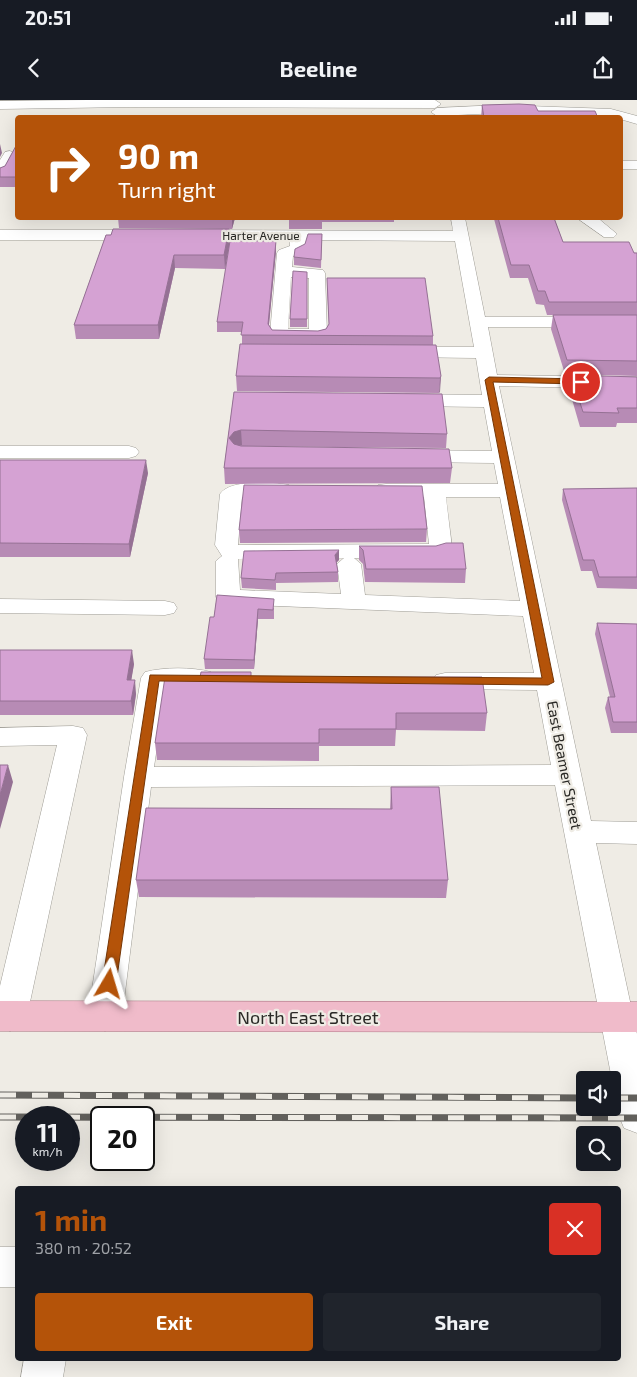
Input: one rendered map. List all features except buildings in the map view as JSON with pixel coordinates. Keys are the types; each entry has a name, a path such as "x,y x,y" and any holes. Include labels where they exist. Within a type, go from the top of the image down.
{"main road":[{"name":"North East Street","path":"5,1016 626,1017"}],"street":[{"path":"0,105 38,102 125,101 173,104 358,104 391,102 436,108 530,108 555,114 611,113 618,115"},
{"path":"170,115 173,104"},
{"path":"623,116 637,120"},
{"path":"0,172 10,155"},
{"path":"623,165 637,165"},
{"path":"283,220 298,248 285,253 284,272"},
{"path":"343,220 345,236"},
{"path":"589,220 609,234"},
{"name":"Harter Avenue","path":"0,235 345,236 460,227"},
{"name":"East Beamer Street","path":"460,227 503,457 578,832 626,1017 637,1116"},
{"path":"478,322 637,322"},
{"path":"384,352 484,353"},
{"path":"392,400 490,390 637,383"},
{"path":"0,452 129,452"},
{"path":"397,456 503,457"},
{"path":"299,490 241,490 231,494 226,545 231,552 435,551 441,548 434,490"},
{"path":"366,490 510,490"},
{"path":"228,561 228,597 534,609"},
{"path":"349,564 354,602"},
{"path":"0,606 165,608"},
{"path":"105,1016 154,678 223,678"},
{"path":"420,680 548,682"},
{"path":"0,736 73,735 5,1016"},
{"path":"138,778 567,775"},
{"path":"578,832 637,833"},
{"path":"0,1268 15,1267"},
{"path":"42,1377 45,1361"}],"railway":[{"path":"0,1095 576,1098"},
{"path":"621,1098 637,1098"},
{"path":"0,1117 637,1118"}],"route":[{"path":"109,984 154,678 548,682 489,380 581,382"}]}
